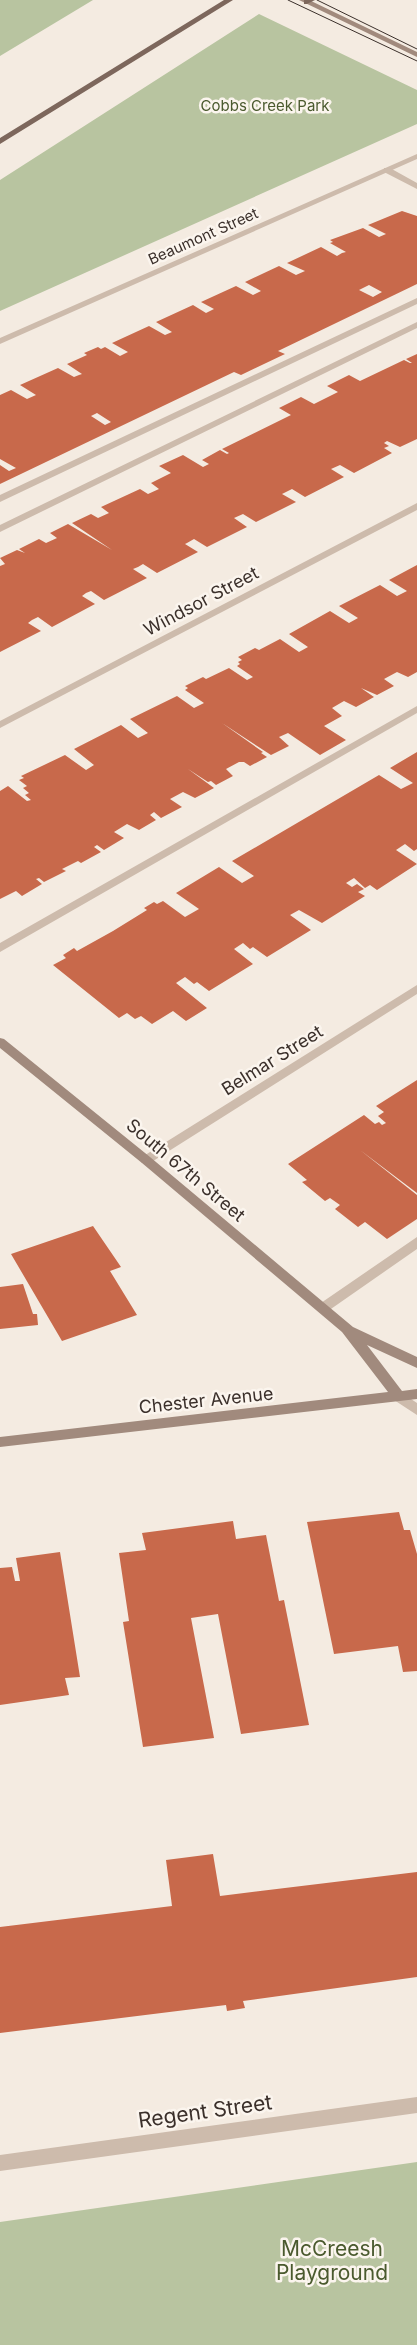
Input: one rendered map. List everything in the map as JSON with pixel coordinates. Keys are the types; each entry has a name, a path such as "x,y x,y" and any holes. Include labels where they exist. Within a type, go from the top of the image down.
{"main road":[{"path":"0,142 229,0"}],"street":[{"path":"307,1 417,55"},
{"name":"Beaumont Street","path":"0,341 417,156"},
{"path":"387,170 417,186"},
{"path":"0,499 417,302"},
{"path":"0,529 417,326"},
{"name":"Windsor Street","path":"0,725 417,506"},
{"path":"0,948 417,709"},
{"name":"Belmar Street","path":"146,1160 417,989"},
{"name":"South 67th Street","path":"0,1042 146,1160 347,1328 400,1396 417,1410"},
{"path":"323,1308 417,1242"},
{"name":"South 67th Street","path":"347,1328 417,1363"},
{"name":"Chester Avenue","path":"0,1442 417,1394"},
{"name":"Regent Street","path":"0,2163 417,2104"}],"green space":[{"path":"0,0 93,0 0,56"},
{"name":"Cobbs Creek Park","path":"259,14 417,90 417,124 0,311 0,180"},
{"name":"McCreesh Playground","path":"417,2162 417,2345 0,2345 0,2222"}],"building":[{"path":"402,211 417,216 417,284 278,351 285,354 241,375 234,372 0,484 0,465 9,471 16,468 0,459 0,395 11,390 27,399 36,395 20,385 58,368 74,377 82,374 67,364 87,355 84,353 98,347 101,349 105,347 120,356 128,352 112,343 149,326 165,335 172,332 156,322 193,305 206,313 214,309 201,302 236,286 253,295 261,291 245,282 279,266 296,275 305,271 287,263 321,247 337,256 346,252 330,243 333,242 330,240 363,228 379,237 386,234 368,225","holes":["369,285 382,292 373,297 359,290","97,413 111,422 105,425 91,416"]},
{"path":"417,354 417,439 400,447 387,441 384,443 389,446 384,448 392,453 354,473 340,465 331,469 344,477 305,497 292,489 282,494 296,502 256,522 243,514 234,518 247,527 207,547 194,539 185,544 198,552 157,573 143,564 133,569 147,578 104,600 91,591 86,593 82,596 95,604 52,627 38,617 32,620 28,623 41,631 0,652 0,566 5,564 0,558 17,550 25,553 19,549 39,539 46,543 57,538 50,533 68,524 112,550 72,523 91,514 98,518 109,513 101,507 140,489 148,494 159,489 151,483 171,473 159,466 183,455 203,467 209,464 202,460 220,450 227,454 229,453 222,449 291,415 279,408 301,397 314,404 338,392 327,386 349,375 360,381 404,360 412,363 406,359"},
{"path":"417,565 417,672 408,677 397,672 384,679 394,686 377,695 361,688 374,697 356,707 344,701 332,708 342,716 324,726 346,740 320,755 288,733 279,737 289,746 271,755 222,723 263,752 261,753 267,757 250,766 244,762 239,762 226,769 233,776 216,785 188,769 214,788 195,798 183,792 170,799 182,807 161,818 154,812 150,815 156,820 139,830 127,824 114,832 124,838 104,850 97,845 94,847 101,852 81,863 78,861 62,869 66,871 44,882 39,878 36,879 42,884 22,896 16,891 0,899 0,791 8,786 27,801 31,800 25,795 29,793 23,788 27,786 19,780 24,778 21,776 65,755 86,770 94,765 74,749 121,725 138,738 148,733 130,719 177,696 194,708 204,703 185,690 188,688 185,686 203,677 206,679 229,668 247,680 253,677 237,666 240,664 238,662 242,660 238,657 255,648 259,650 280,639 299,652 308,647 289,634 330,611 349,623 358,618 339,606 380,585 397,596 407,591 389,580"},
{"path":"417,752 417,849 414,851 405,844 396,850 417,864 377,890 370,885 365,888 354,878 346,883 352,887 357,884 364,889 358,892 365,896 322,923 299,910 290,915 311,930 267,957 253,947 250,949 243,943 234,949 253,964 209,991 197,982 194,984 185,977 176,983 207,1008 186,1021 173,1011 152,1024 141,1016 135,1019 127,1013 119,1018 53,965 66,958 63,955 74,948 77,951 113,931 147,910 144,908 154,902 157,904 163,901 185,917 199,909 176,893 219,867 242,883 254,876 232,861 379,775 401,789 413,783 390,768"},
{"path":"417,1080 417,1193 360,1150 417,1195 417,1219 387,1239 365,1222 358,1227 335,1209 340,1205 330,1198 325,1201 302,1182 307,1180 288,1164 364,1115 375,1124 379,1122 382,1125 386,1123 378,1116 384,1112 376,1106"},
{"path":"93,1226 121,1267 110,1271 137,1315 62,1341 11,1254"},
{"path":"23,1284 33,1314 37,1314 38,1325 0,1329 0,1287"},
{"path":"399,1512 404,1530 410,1530 417,1554 417,1671 403,1672 398,1646 334,1654 307,1522"},
{"path":"233,1521 236,1539 266,1535 279,1601 284,1600 309,1725 241,1734 218,1614 191,1618 214,1738 143,1747 123,1622 129,1621 119,1553 146,1550 142,1533"},
{"path":"60,1552 80,1677 65,1678 69,1695 0,1705 0,1568 12,1567 15,1581 20,1581 16,1558"},
{"path":"213,1854 220,1896 417,1872 417,1977 243,2001 245,2008 227,2011 226,2005 0,2033 0,1927 172,1906 166,1860"}],"tram line":[{"path":"288,0 417,61"},
{"path":"317,0 417,49"}]}
